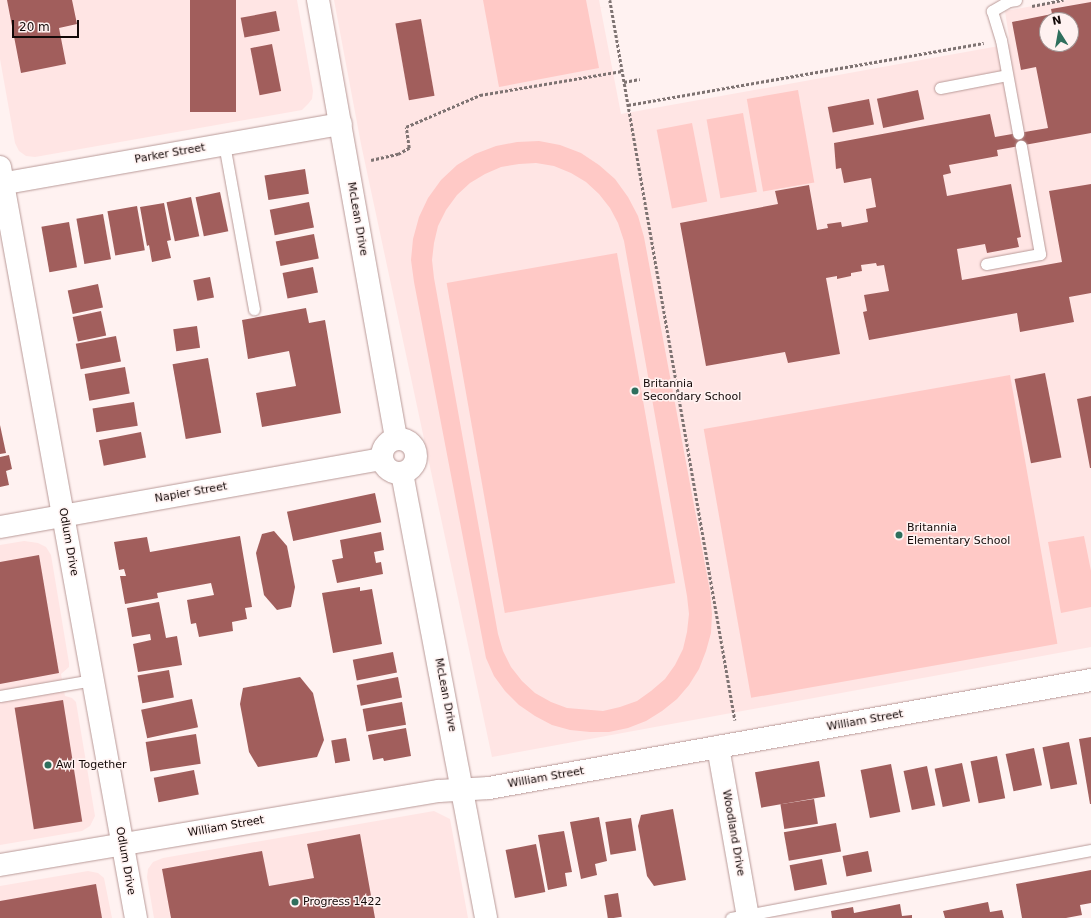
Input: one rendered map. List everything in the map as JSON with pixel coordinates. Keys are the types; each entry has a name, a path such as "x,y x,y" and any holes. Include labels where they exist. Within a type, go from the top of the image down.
{"street":[{"name":"McLean Drive","path":"318,0 396,438"},
{"name":"Parker Street","path":"1,178 224,144 341,124"},
{"name":"Odlum Drive","path":"1,178 64,516 136,918"},
{"path":"396,438 409,441 414,446 416,452 414,466 402,473 389,470 382,459 385,446 396,438"},
{"name":"Napier Street","path":"0,527 382,459"},
{"name":"McLean Drive","path":"402,473 486,918"},
{"name":"William Street","path":"0,865 439,791 489,788 1091,680"},
{"name":"Woodland Drive","path":"718,747 742,917"}],"lane":[{"path":"1016,0 1009,1 992,11 1001,40 1018,133"},
{"path":"940,88 1007,75"},
{"path":"224,144 254,309"},
{"path":"986,264 1040,254 1021,146"},
{"path":"0,696 93,680"},
{"path":"742,917 1091,850"}],"path":[{"path":"610,0 735,720"},
{"path":"1028,7 1062,0"},
{"path":"628,105 1001,40"},
{"path":"371,160 398,154 409,148 406,127 480,95 622,71"},
{"path":"624,82 640,79"}],"shaded area":[{"path":"0,0 297,0 313,91 312,99 302,110 35,157 26,156 19,151 15,143 0,59"},
{"name":"Britannia Secondary School","path":"334,0 599,0 621,114 1010,44 1005,11 1067,0 1091,0 1091,647 492,757 361,144"},
{"path":"483,0 586,0 599,68 499,87"},
{"path":"798,90 814,183 763,192 747,99"},
{"path":"743,113 757,192 720,198 707,119"},
{"path":"692,123 707,202 672,208 657,130"},
{"path":"539,141 560,145 581,153 599,165 615,179 628,197 638,216 644,237 710,591 712,614 711,633 699,669 689,685 677,699 646,721 628,728 609,732 570,730 552,725 535,716 519,705 505,691 494,676 486,658 414,282 411,260 413,239 419,217 428,198 441,180 457,165 475,154 496,146 517,142","holes":["536,163 554,166 571,173 586,182 599,194 610,208 618,223 624,241 689,614 683,649 675,665 665,679 637,701 603,711 567,708 551,702 535,693 522,681 511,667 503,651 498,634 432,260 438,226 446,210 457,195 470,183 501,167"]},
{"path":"617,253 675,583 505,613 447,283"},
{"name":"Britannia Elementary School","path":"1010,375 1057,644 751,698 704,429"},
{"path":"1084,536 1091,571 1091,607 1061,613 1048,542"},
{"path":"24,541 38,543 46,547 51,555 69,663 69,667 61,674 65,696 72,698 76,702 95,816 90,826 82,831 0,845 0,545"},
{"path":"434,811 450,819 468,918 154,918 147,877 148,869 153,862 163,858"},
{"path":"88,871 98,873 104,878 112,918 0,918 0,886"}],"building":[{"path":"7,0 72,0 77,24 59,28 66,64 21,73"},
{"path":"190,0 236,0 236,112 190,112"},
{"path":"1091,2 1091,133 997,150 998,156 949,165 951,173 943,175 947,196 1011,184 1021,237 1017,238 1019,247 987,253 985,244 957,249 962,280 1062,262 1049,191 1091,184 1091,293 1069,297 1074,322 1020,332 1017,313 869,340 863,312 867,311 864,295 889,291 884,265 877,266 876,263 861,265 862,271 851,273 851,276 837,279 837,276 826,278 840,354 788,363 785,352 706,366 680,223 778,204 775,191 809,185 817,230 828,228 827,224 841,222 842,227 868,222 866,209 876,207 871,178 844,183 841,168 836,169 834,143 990,114 995,137 1048,128 1036,67 1021,70 1012,22 1039,17 1039,52 1079,52 1079,12 1052,12 1051,9"},
{"path":"276,11 280,31 244,38 241,18"},
{"path":"421,19 435,96 409,100 395,24"},
{"path":"272,44 281,91 260,95 250,48"},
{"path":"918,90 924,119 883,128 877,99"},
{"path":"869,99 874,125 833,133 828,107"},
{"path":"305,169 309,194 268,200 265,175"},
{"path":"220,192 228,231 204,236 196,197"},
{"path":"191,197 199,236 175,241 167,202"},
{"path":"309,202 314,228 275,235 270,210"},
{"path":"164,203 171,240 167,241 171,258 152,262 149,245 147,246 140,207"},
{"path":"137,206 145,250 115,256 107,211"},
{"path":"103,214 111,259 84,264 76,219"},
{"path":"69,222 77,267 49,272 41,227"},
{"path":"314,234 319,259 280,266 276,241"},
{"path":"313,267 318,293 288,298 283,273"},
{"path":"210,277 214,298 197,301 193,280"},
{"path":"98,284 103,307 73,314 68,290"},
{"path":"306,308 309,323 325,320 341,413 262,427 256,393 296,386 289,351 248,359 242,320"},
{"path":"101,311 106,335 78,341 73,317"},
{"path":"197,326 200,348 176,351 173,329"},
{"path":"116,336 121,362 81,369 76,344"},
{"path":"208,358 221,433 186,439 173,364"},
{"path":"125,367 130,394 89,401 85,374"},
{"path":"1045,373 1061,457 1031,463 1015,379"},
{"path":"1091,396 1091,468 1090,468 1077,399"},
{"path":"134,402 138,426 96,432 93,409"},
{"path":"0,425 6,453 0,454"},
{"path":"141,432 146,458 104,466 99,440"},
{"path":"9,455 12,469 6,471 9,485 0,487 0,457"},
{"path":"375,493 381,522 293,541 287,512"},
{"path":"274,531 287,546 295,587 291,607 277,610 264,595 256,553 262,534"},
{"path":"381,532 384,550 374,552 376,563 381,562 383,574 337,583 332,560 343,558 340,540"},
{"path":"240,536 252,607 245,608 247,619 232,622 233,631 199,637 196,623 191,624 187,600 214,595 211,583 157,593 158,598 125,604 120,576 126,576 124,569 119,570 114,542 147,537 150,552"},
{"path":"39,555 59,673 0,684 0,562"},
{"path":"360,587 360,591 372,589 382,644 333,653 322,593"},
{"path":"159,602 166,638 177,636 182,665 138,672 133,644 151,640 150,634 132,637 127,608"},
{"path":"393,652 397,673 357,680 353,660"},
{"path":"169,670 174,698 142,703 137,676"},
{"path":"300,677 313,693 324,740 317,757 258,767 249,752 240,704 243,688"},
{"path":"398,677 402,698 361,706 357,685"},
{"path":"192,699 198,727 147,738 141,710"},
{"path":"63,700 82,821 34,829 15,708"},
{"path":"402,702 406,725 367,732 363,709"},
{"path":"406,728 411,756 384,761 383,758 373,760 368,735"},
{"path":"196,734 201,764 150,772 146,742"},
{"path":"1091,737 1091,804 1090,804 1079,739"},
{"path":"346,738 350,761 335,763 331,741"},
{"path":"1069,742 1077,784 1051,789 1042,747"},
{"path":"1034,748 1042,785 1014,791 1006,754"},
{"path":"997,756 1005,798 979,803 970,761"},
{"path":"819,761 825,796 761,808 755,772"},
{"path":"962,763 970,801 943,807 935,769"},
{"path":"891,764 900,812 870,818 861,770"},
{"path":"927,766 935,805 912,810 904,771"},
{"path":"194,770 199,795 159,802 154,778"},
{"path":"814,799 818,824 784,829 780,804"},
{"path":"673,809 686,880 654,886 647,876 638,826 641,815"},
{"path":"599,817 607,861 595,864 597,875 581,879 570,822"},
{"path":"631,818 636,851 610,855 605,822"},
{"path":"836,823 841,852 789,861 784,832"},
{"path":"564,831 572,872 565,873 567,886 548,890 538,835"},
{"path":"360,834 375,918 171,918 162,869 262,851 269,886 314,878 307,844"},
{"path":"536,844 545,892 515,898 506,850"},
{"path":"868,851 872,872 846,877 842,856"},
{"path":"822,859 827,885 795,891 790,865"},
{"path":"1091,870 1091,903 1080,905 1082,915 1066,918 1022,918 1016,884"},
{"path":"96,884 102,918 0,918 0,901"},
{"path":"618,893 622,917 608,918 604,895"},
{"path":"988,902 990,912 1002,910 1004,918 945,918 943,911"},
{"path":"900,904 902,916 912,915 912,918 832,918 831,911 853,907 854,913"}],"place":[{"name":"Britannia Secondary School","path":"635,391"},
{"name":"Britannia Elementary School","path":"899,535"},
{"name":"Awl Together","path":"48,765"},
{"name":"Progress 1422","path":"295,902"}]}
